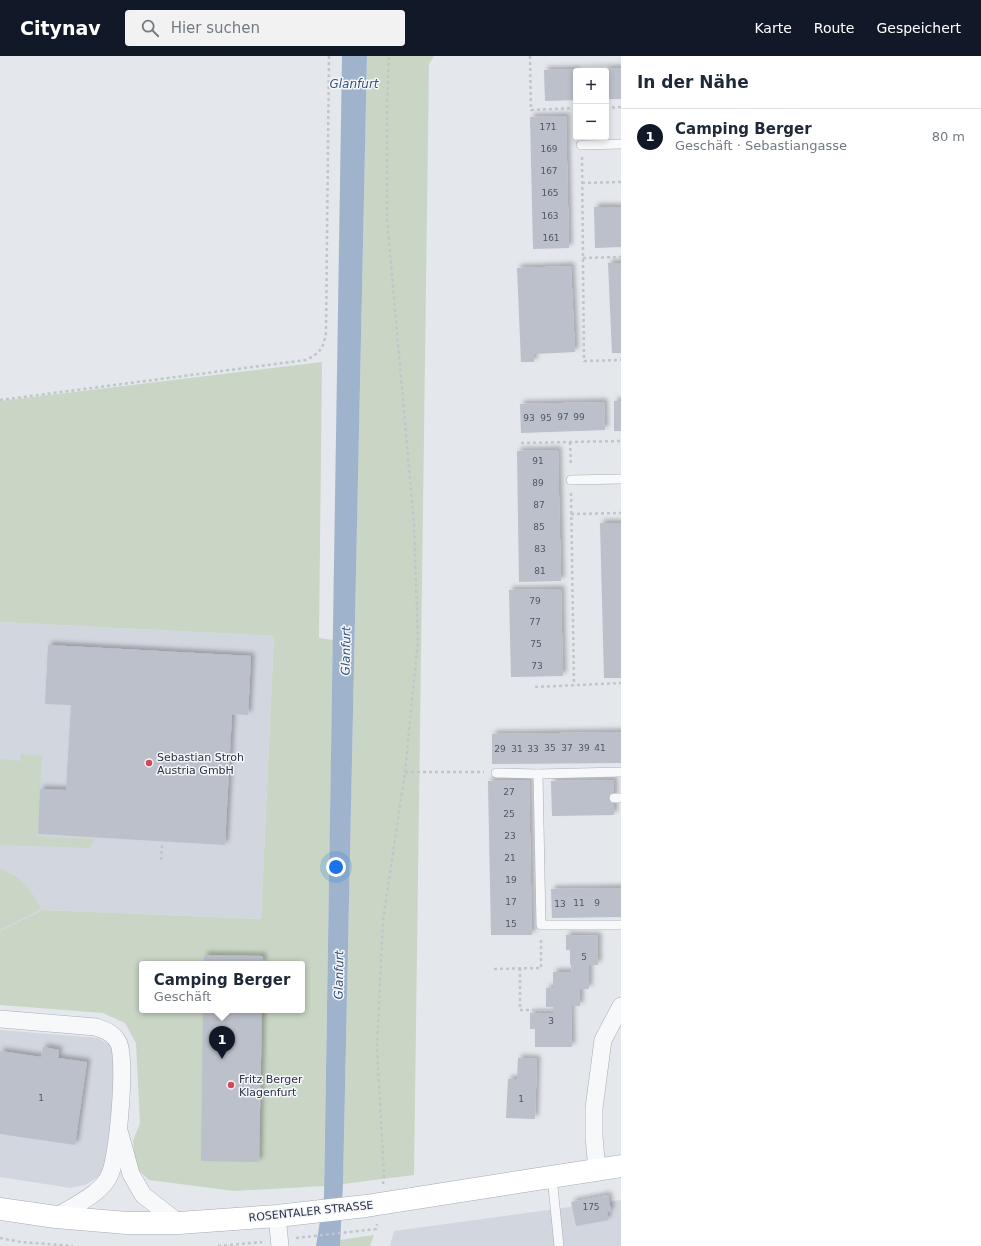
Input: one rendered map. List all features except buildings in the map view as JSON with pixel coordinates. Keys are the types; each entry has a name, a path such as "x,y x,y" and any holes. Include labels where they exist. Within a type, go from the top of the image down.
{"main road":[{"name":"ROSENTALER STRASSE","path":"0,1209 56,1217 127,1223 179,1223 285,1215 366,1206 621,1166"}],"street":[{"path":"597,1170 594,1137 594,1108 603,1040 621,1006"},
{"path":"0,1019 96,1028 111,1032 119,1043 122,1059 119,1130 110,1175 99,1190 56,1217"},
{"path":"119,1130 130,1174 143,1195 179,1223"},
{"path":"280,1243 285,1215"}],"lane":[{"path":"581,145 621,144"},
{"path":"571,480 621,479"},
{"path":"496,772 538,774 621,772"},
{"path":"538,774 541,925 621,925"},
{"path":"552,1177 559,1246"}],"path":[{"path":"0,400 306,360 316,355 325,342 326,332 329,56"},
{"path":"384,1179 377,1047 383,920 405,772 418,640 414,525 387,218 388,56"},
{"path":"530,56 531,110 573,108"},
{"path":"609,108 621,107"},
{"path":"581,145 584,361 621,360"},
{"path":"582,183 621,182"},
{"path":"583,258 621,257"},
{"path":"521,443 621,441"},
{"path":"570,442 574,685"},
{"path":"571,514 621,513"},
{"path":"536,687 621,683"},
{"path":"405,772 496,772"},
{"path":"162,845 162,860"},
{"path":"494,969 541,968 541,925"},
{"path":"520,968 520,1010 552,1010"},
{"path":"315,1236 376,1229"},
{"path":"0,1238 21,1242 73,1246"},
{"path":"218,1246 280,1243"}],"shaded area":[{"path":"0,622 274,636 261,919 43,910 0,931"},
{"path":"0,1030 98,1038 110,1045 114,1059 110,1155 107,1167 98,1177 85,1185 70,1188 0,1177"},
{"path":"621,1200 621,1246 390,1246 394,1231"}],"green space":[{"path":"367,56 434,56 429,64 414,1175 343,1184"},
{"path":"322,362 319,638 333,640 324,1186 234,1191 149,1180 136,1168 133,1141 140,1123 136,1043 125,1023 103,1013 0,1005 0,931 43,910 261,919 274,636 0,622 0,401"},
{"path":"21,754 42,755 37,836 95,839 89,848 0,845 0,759 20,761"},
{"path":"0,869 13,875 25,884 38,902 41,909 0,930"},
{"path":"374,1235 370,1246 340,1246 340,1240"}],"water":[{"name":"Glanfurt","path":"342,56 367,56 343,1184 340,1246 316,1246 324,1196"}],"place":[{"name":"Sebastian Stroh Austria GmbH","path":"149,763"},
{"name":"Camping Berger","path":"222,1059"},
{"name":"Fritz Berger Klagenfurt","path":"231,1085"}]}
